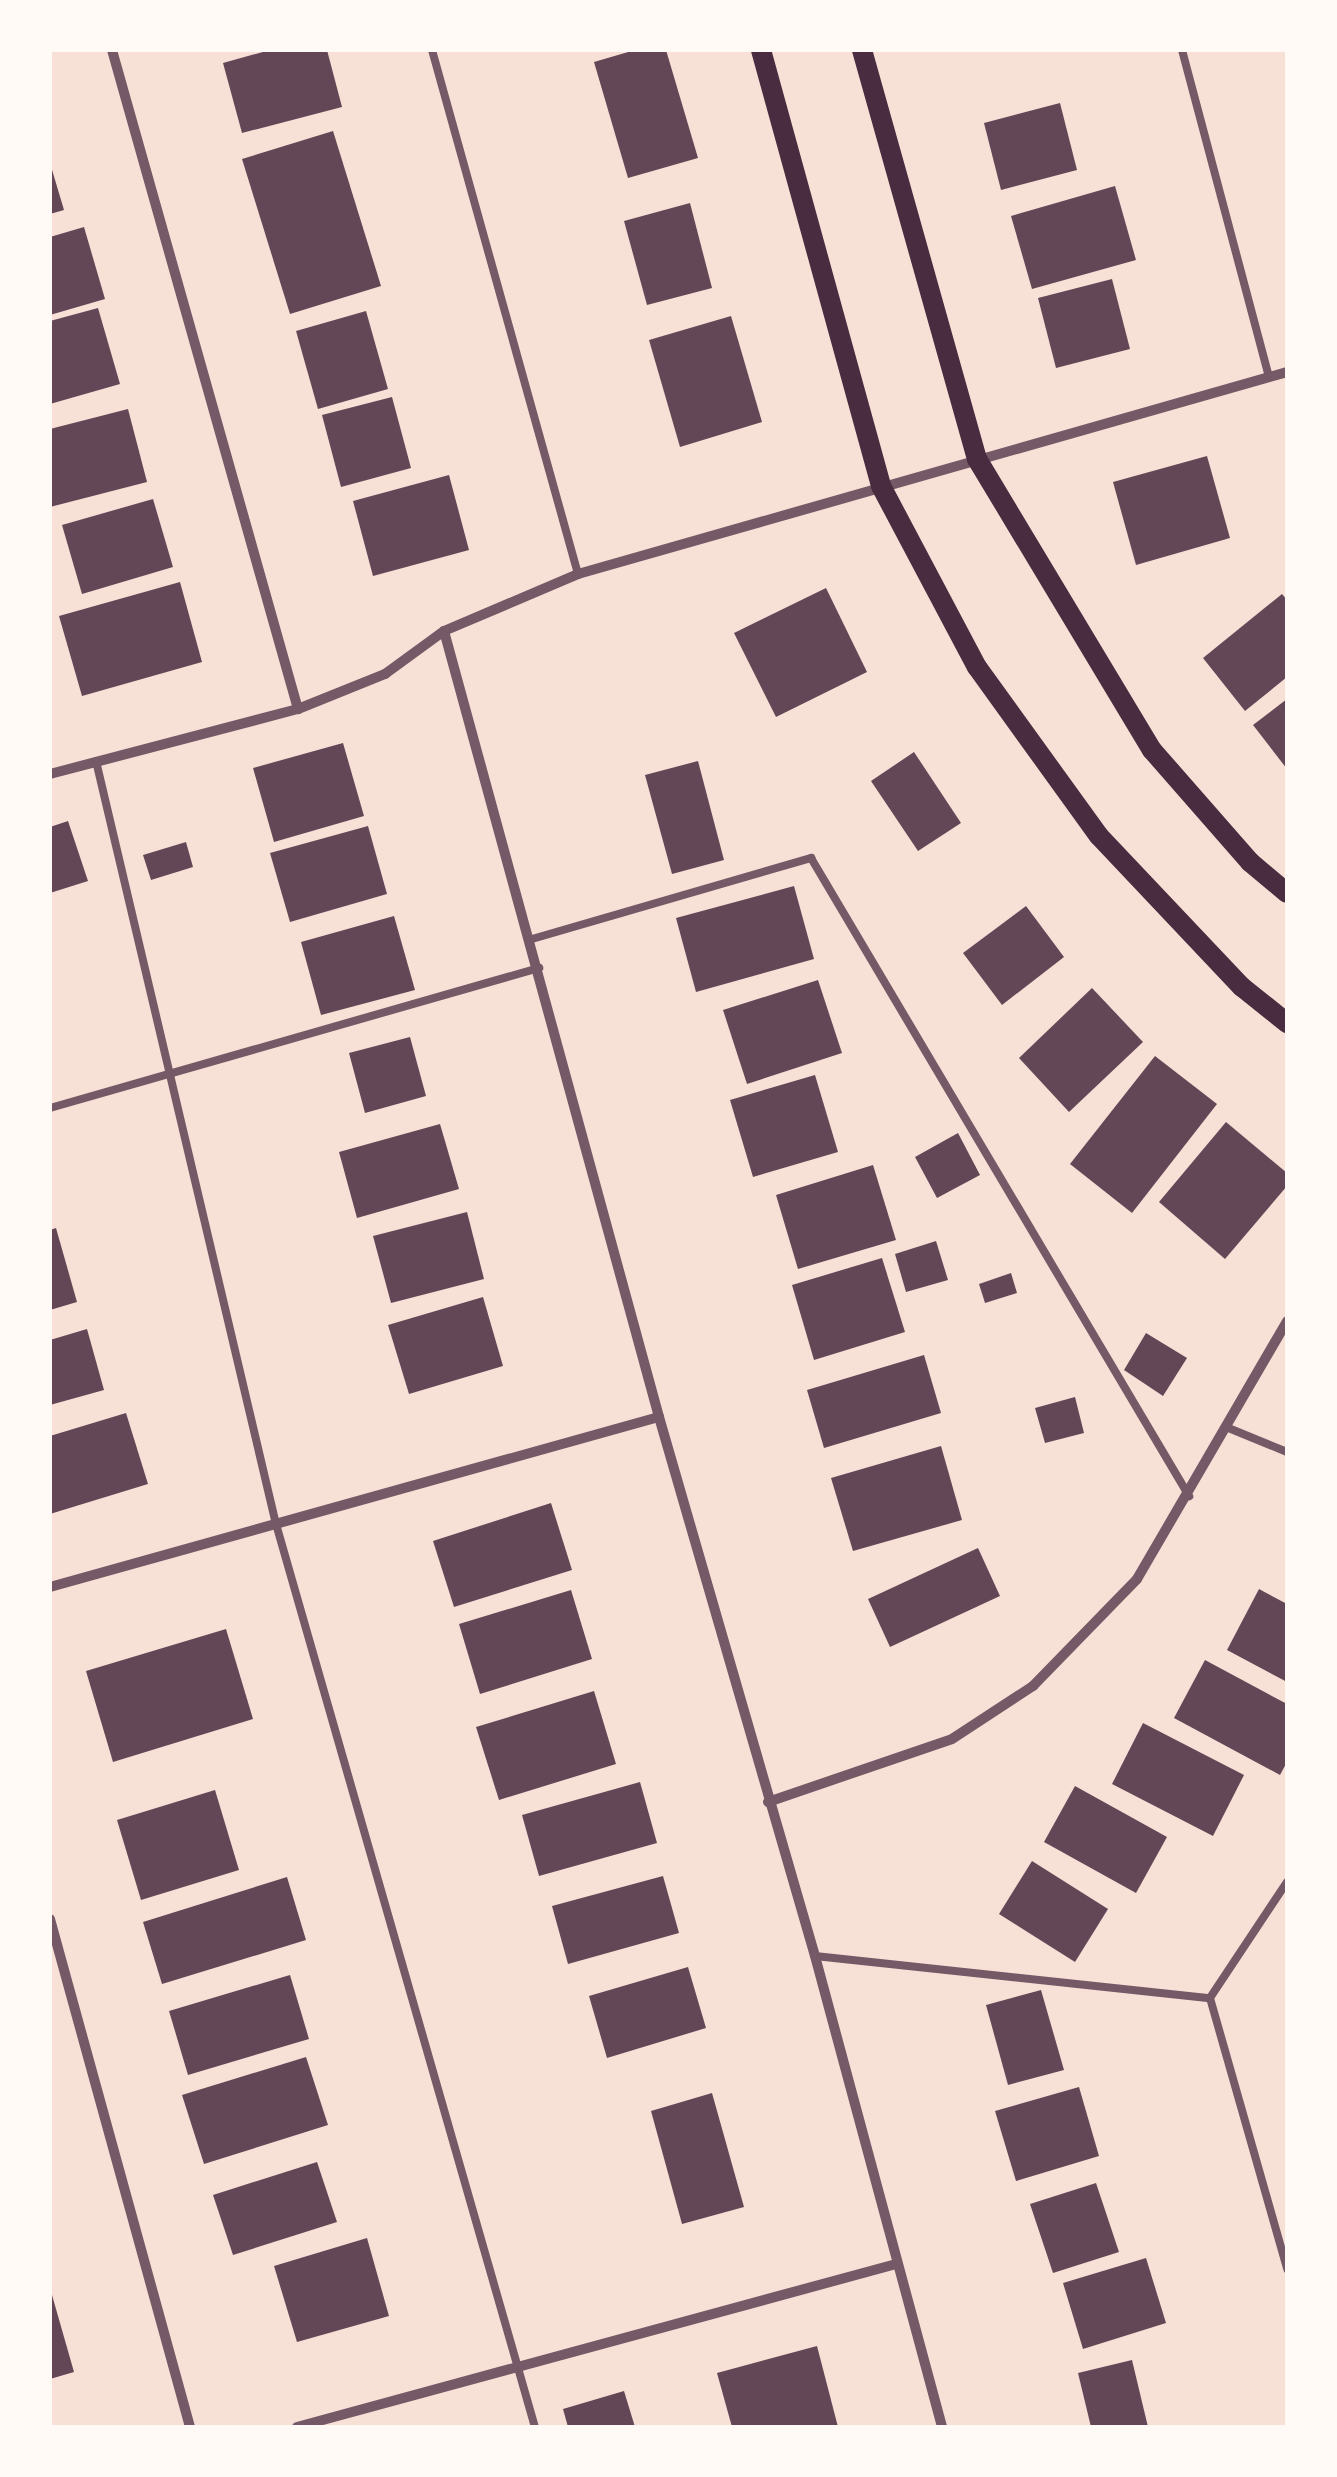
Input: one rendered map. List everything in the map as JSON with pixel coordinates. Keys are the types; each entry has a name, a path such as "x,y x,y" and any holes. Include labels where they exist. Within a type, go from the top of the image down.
{"main road":[{"path":"761,50 881,486 977,667 1099,836 1242,987 1287,1022"},
{"path":"862,50 976,459 1152,750 1250,862 1287,893"}],"street":[{"path":"112,50 298,709"},
{"path":"50,774 298,709 386,674 444,631 578,574 1287,372"},
{"path":"444,631 532,939 659,1417 815,1956 942,2427"},
{"path":"768,1802 952,1739 1034,1686 1138,1579 1287,1321"},
{"path":"50,1587 659,1417"},
{"path":"50,1918 190,2427"},
{"path":"296,2427 896,2264"}],"lane":[{"path":"432,50 578,574"},
{"path":"1182,50 1268,377"},
{"path":"96,762 276,1524 534,2427"},
{"path":"532,939 811,858 1189,1496"},
{"path":"50,1108 539,968"},
{"path":"1226,1427 1287,1452"},
{"path":"1287,1882 1210,1998 1287,2269"},
{"path":"815,1956 1210,1998"}],"building":[{"path":"270,50 327,50 342,107 242,133 223,63"},
{"path":"635,50 666,50 698,158 628,178 594,62"},
{"path":"1060,103 1077,170 1001,190 984,123"},
{"path":"333,131 381,286 290,314 242,159"},
{"path":"50,163 64,210 50,214"},
{"path":"1115,186 1136,260 1032,289 1011,216"},
{"path":"690,203 712,288 647,305 624,221"},
{"path":"84,227 105,299 50,315 50,237"},
{"path":"1112,279 1130,349 1056,368 1038,298"},
{"path":"98,308 120,384 50,404 50,321"},
{"path":"366,311 388,389 318,409 296,331"},
{"path":"731,316 762,422 680,447 649,340"},
{"path":"392,397 411,468 341,487 322,415"},
{"path":"128,409 147,482 50,507 50,429"},
{"path":"1207,456 1230,538 1136,565 1113,482"},
{"path":"449,475 469,550 373,576 353,501"},
{"path":"153,499 173,567 82,594 62,525"},
{"path":"180,582 202,662 82,696 59,616"},
{"path":"826,588 867,672 776,717 734,633"},
{"path":"1282,594 1287,600 1287,677 1245,711 1203,658"},
{"path":"1287,699 1287,769 1253,725"},
{"path":"343,743 364,816 274,842 253,768"},
{"path":"914,752 961,823 918,851 871,781"},
{"path":"698,761 724,860 672,874 645,775"},
{"path":"68,821 88,881 50,893 50,827"},
{"path":"368,826 387,894 290,922 270,853"},
{"path":"186,842 193,867 151,880 143,855"},
{"path":"794,886 814,959 696,992 676,918"},
{"path":"1026,906 1064,957 1002,1005 963,953"},
{"path":"394,916 415,990 321,1015 301,942"},
{"path":"818,980 842,1053 747,1084 723,1010"},
{"path":"1092,988 1143,1042 1069,1112 1019,1058"},
{"path":"410,1037 426,1096 365,1113 349,1053"},
{"path":"1155,1056 1217,1104 1132,1213 1070,1164"},
{"path":"815,1075 838,1152 753,1177 730,1100"},
{"path":"1226,1122 1287,1173 1287,1186 1225,1259 1159,1202"},
{"path":"440,1124 459,1189 357,1218 339,1152"},
{"path":"958,1133 980,1175 937,1198 915,1157"},
{"path":"873,1165 896,1240 798,1269 776,1195"},
{"path":"467,1212 484,1279 391,1303 373,1236"},
{"path":"56,1228 77,1302 50,1310 50,1230"},
{"path":"936,1241 948,1280 906,1292 895,1254"},
{"path":"882,1258 905,1332 814,1360 792,1285"},
{"path":"1011,1273 1017,1293 985,1303 979,1284"},
{"path":"483,1297 503,1366 409,1394 388,1325"},
{"path":"87,1329 104,1390 50,1405 50,1340"},
{"path":"1146,1333 1187,1358 1163,1396 1124,1370"},
{"path":"924,1355 941,1413 824,1448 807,1390"},
{"path":"1075,1397 1084,1433 1045,1443 1035,1408"},
{"path":"126,1413 148,1484 50,1514 50,1436"},
{"path":"941,1446 962,1520 853,1551 831,1478"},
{"path":"551,1503 572,1570 454,1607 433,1541"},
{"path":"978,1548 1000,1596 890,1647 868,1599"},
{"path":"1259,1589 1287,1604 1287,1682 1227,1650"},
{"path":"571,1590 592,1659 480,1694 459,1624"},
{"path":"226,1629 253,1719 113,1762 86,1671"},
{"path":"1205,1660 1287,1704 1287,1762 1280,1775 1174,1718"},
{"path":"594,1691 616,1764 499,1800 476,1727"},
{"path":"1143,1723 1244,1775 1213,1836 1112,1784"},
{"path":"640,1782 657,1843 539,1876 522,1815"},
{"path":"1075,1786 1167,1837 1136,1893 1044,1842"},
{"path":"215,1790 239,1870 141,1900 117,1820"},
{"path":"1032,1861 1108,1909 1075,1962 999,1914"},
{"path":"663,1876 679,1933 568,1964 552,1906"},
{"path":"287,1877 306,1940 162,1984 143,1922"},
{"path":"688,1967 706,2028 607,2058 589,1996"},
{"path":"290,1975 309,2039 188,2075 169,2011"},
{"path":"1041,1990 1064,2070 1008,2085 986,2005"},
{"path":"306,2057 328,2125 204,2164 182,2095"},
{"path":"1079,2087 1099,2156 1016,2181 995,2111"},
{"path":"712,2093 744,2207 682,2224 651,2111"},
{"path":"317,2162 337,2222 233,2255 213,2195"},
{"path":"1096,2183 1119,2252 1053,2273 1030,2204"},
{"path":"367,2238 389,2316 297,2342 274,2266"},
{"path":"1146,2258 1166,2323 1083,2349 1063,2283"},
{"path":"50,2288 74,2372 50,2379"},
{"path":"817,2346 838,2427 732,2427 717,2373"},
{"path":"1132,2360 1148,2427 1091,2427 1078,2373"},
{"path":"624,2391 635,2427 568,2427 563,2409"}]}
